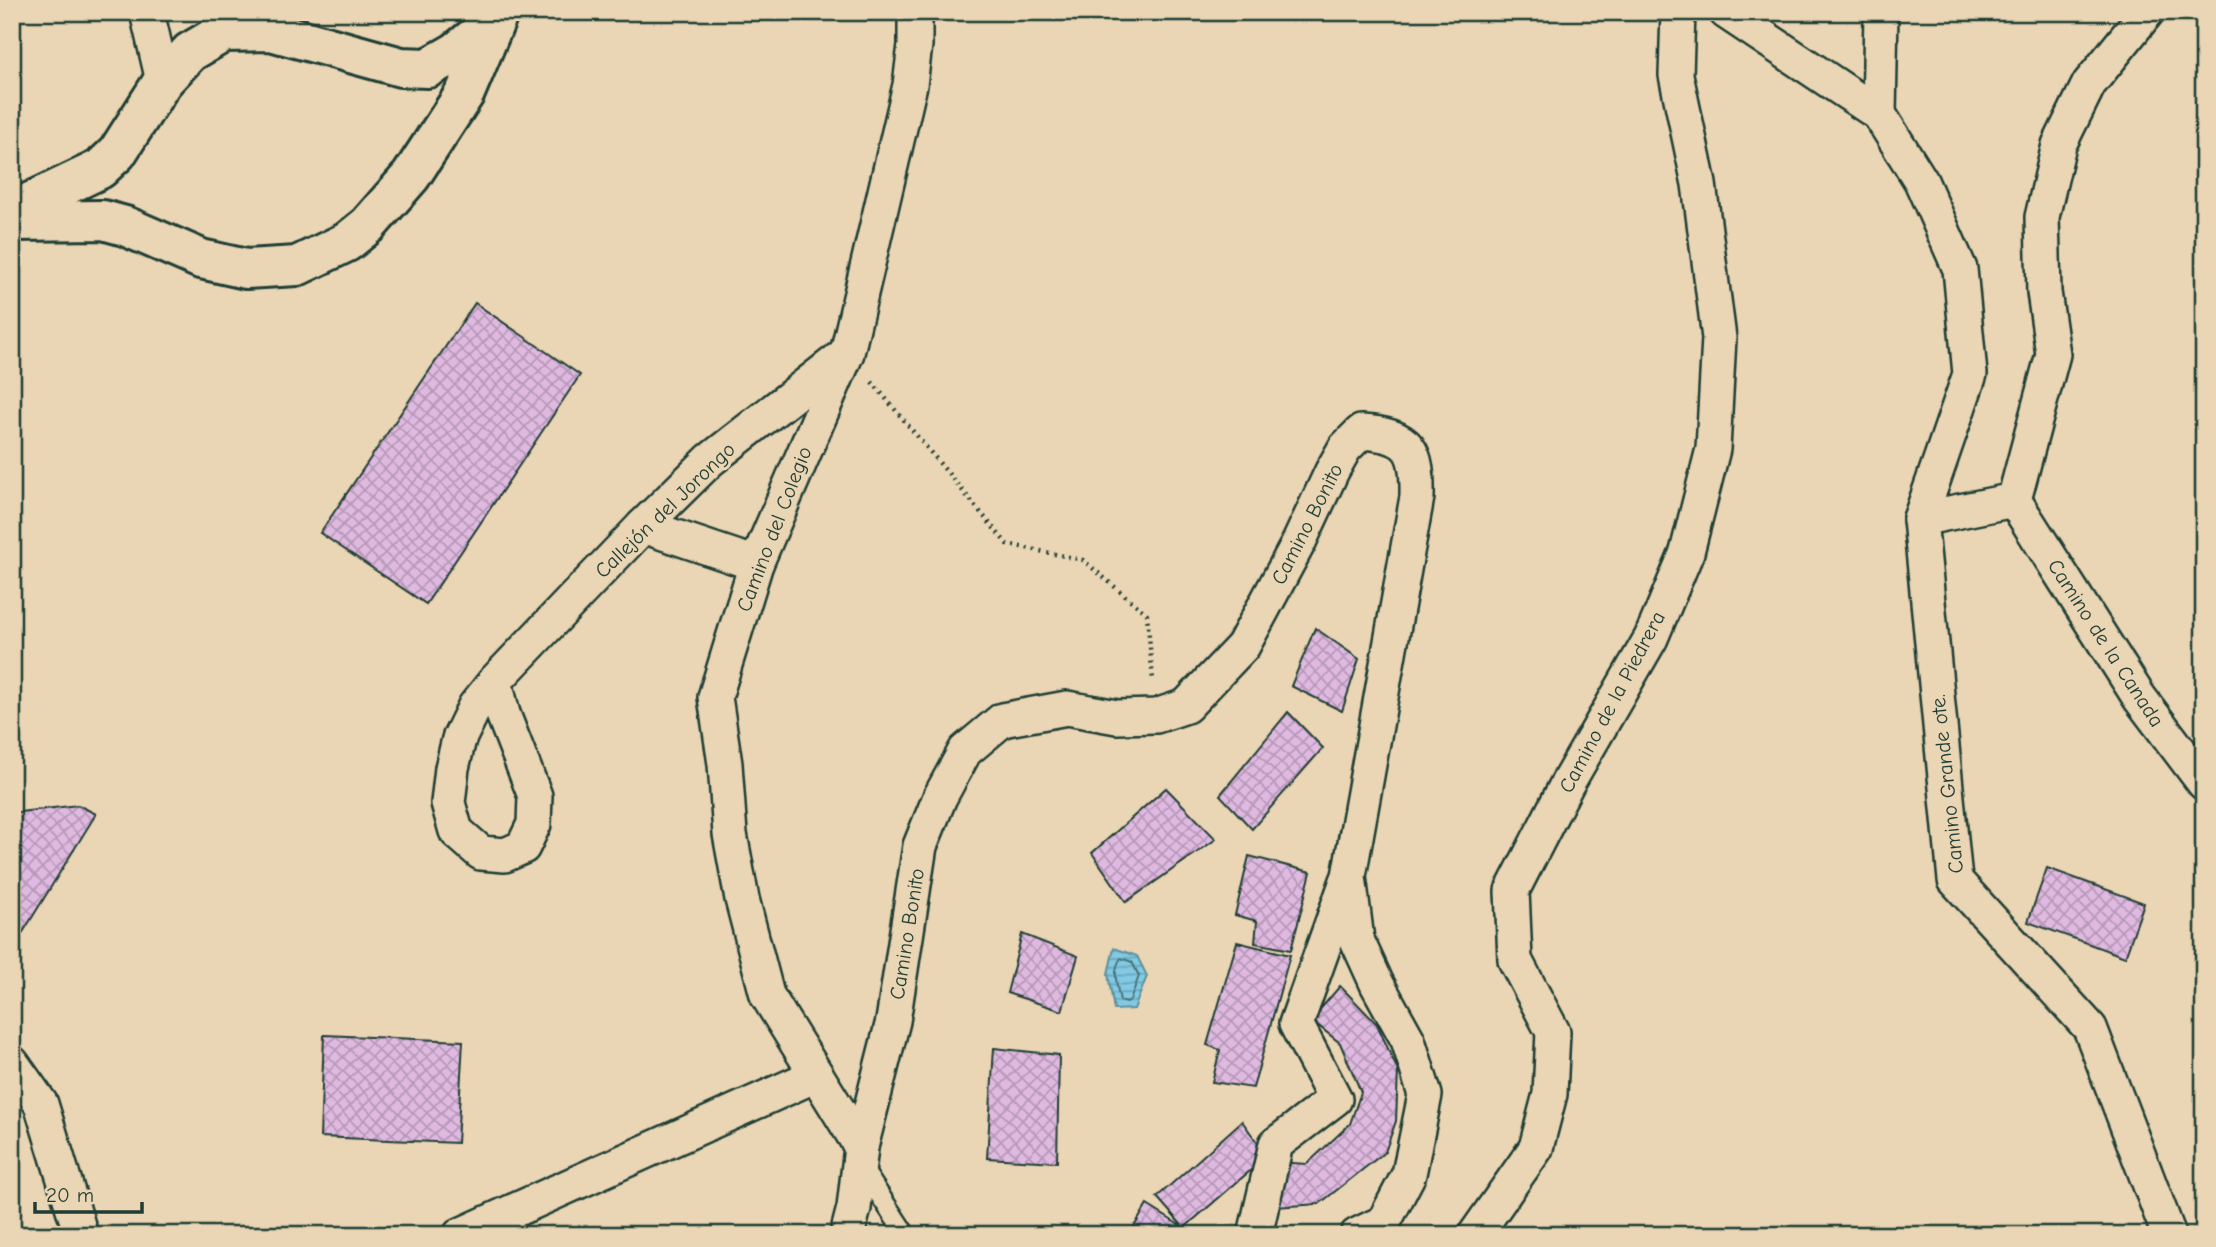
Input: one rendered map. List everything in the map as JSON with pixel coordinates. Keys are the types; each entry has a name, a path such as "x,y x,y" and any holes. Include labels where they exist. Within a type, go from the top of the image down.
{"street":[{"path":"146,12 163,81"},
{"name":"Camino del Colegio","path":"860,1155 816,1075 767,995 742,899 730,834 725,764 715,697 756,564 847,352 910,85 915,45 915,12"},
{"name":"Camino de la Piedrera","path":"1475,1235 1536,1149 1550,1094 1553,1032 1516,960 1512,891 1567,784 1651,638 1687,552 1713,449 1719,338 1699,184 1676,75 1678,12"},
{"path":"1726,12 1879,114 1921,181 1960,269 1970,374 1920,519"},
{"path":"1879,114 1881,12"},
{"path":"1920,519 2014,500 2053,354 2044,292 2042,217 2059,145 2090,84 2147,12"},
{"path":"12,211 100,169 117,153 163,81 190,52 223,33 271,30 401,67 428,68 456,52 496,17"},
{"path":"12,220 103,220 125,226 201,259 246,269 297,266 347,242 368,225 411,176 465,93 496,17"},
{"name":"Callejón del Jorongo","path":"495,681 710,460 847,352"},
{"name":"Camino Bonito","path":"860,1155 893,1021 920,846 940,797 965,751 1002,720 1067,708 1117,717 1156,716 1186,706 1243,646 1299,542 1345,448 1361,432 1387,433 1412,451 1418,470 1417,497 1349,876 1357,940 1377,984 1408,1040 1425,1095 1409,1174 1384,1222 1357,1235"},
{"name":"Camino de la Canada","path":"2014,500 2138,696 2204,783"},
{"name":"Camino Grande ote.","path":"1920,519 1955,880 2090,1028 2169,1235"},
{"path":"643,526 756,564"},
{"path":"1255,1235 1276,1144 1335,1099 1296,1024 1349,876"},
{"path":"12,1063 41,1104 81,1235"},
{"path":"460,1235 816,1075"},
{"path":"847,1235 854,1208 860,1155"}],"lane":[{"path":"860,1155 906,1235"}],"path":[{"path":"847,352 1007,544 1083,560 1147,614 1156,716"}],"water":[{"path":"1114,948 1137,956 1147,976 1134,1009 1114,1010 1108,974"}],"building":[{"path":"475,303 580,375 426,604 320,533"},
{"path":"1315,628 1359,659 1342,711 1291,686"},
{"path":"1288,712 1323,748 1252,829 1220,795"},
{"path":"1166,788 1216,839 1126,902 1092,853"},
{"path":"78,805 96,814 12,950 12,813"},
{"path":"1249,856 1311,872 1291,950 1255,943 1257,921 1235,915"},
{"path":"2047,868 2144,903 2125,957 2028,922"},
{"path":"1022,934 1078,956 1062,1011 1007,993"},
{"path":"1237,942 1290,955 1253,1088 1212,1082 1220,1050 1207,1045"},
{"path":"1340,986 1377,1024 1398,1071 1396,1121 1385,1152 1319,1204 1276,1207 1277,1162 1307,1164 1350,1124 1361,1092 1340,1043 1311,1020"},
{"path":"324,1035 463,1041 457,1143 320,1137"},
{"path":"994,1048 1059,1055 1057,1162 987,1158"},
{"path":"1242,1121 1267,1156 1184,1228 1157,1197"},
{"path":"1147,1205 1184,1228 1180,1235 1129,1235"}]}
